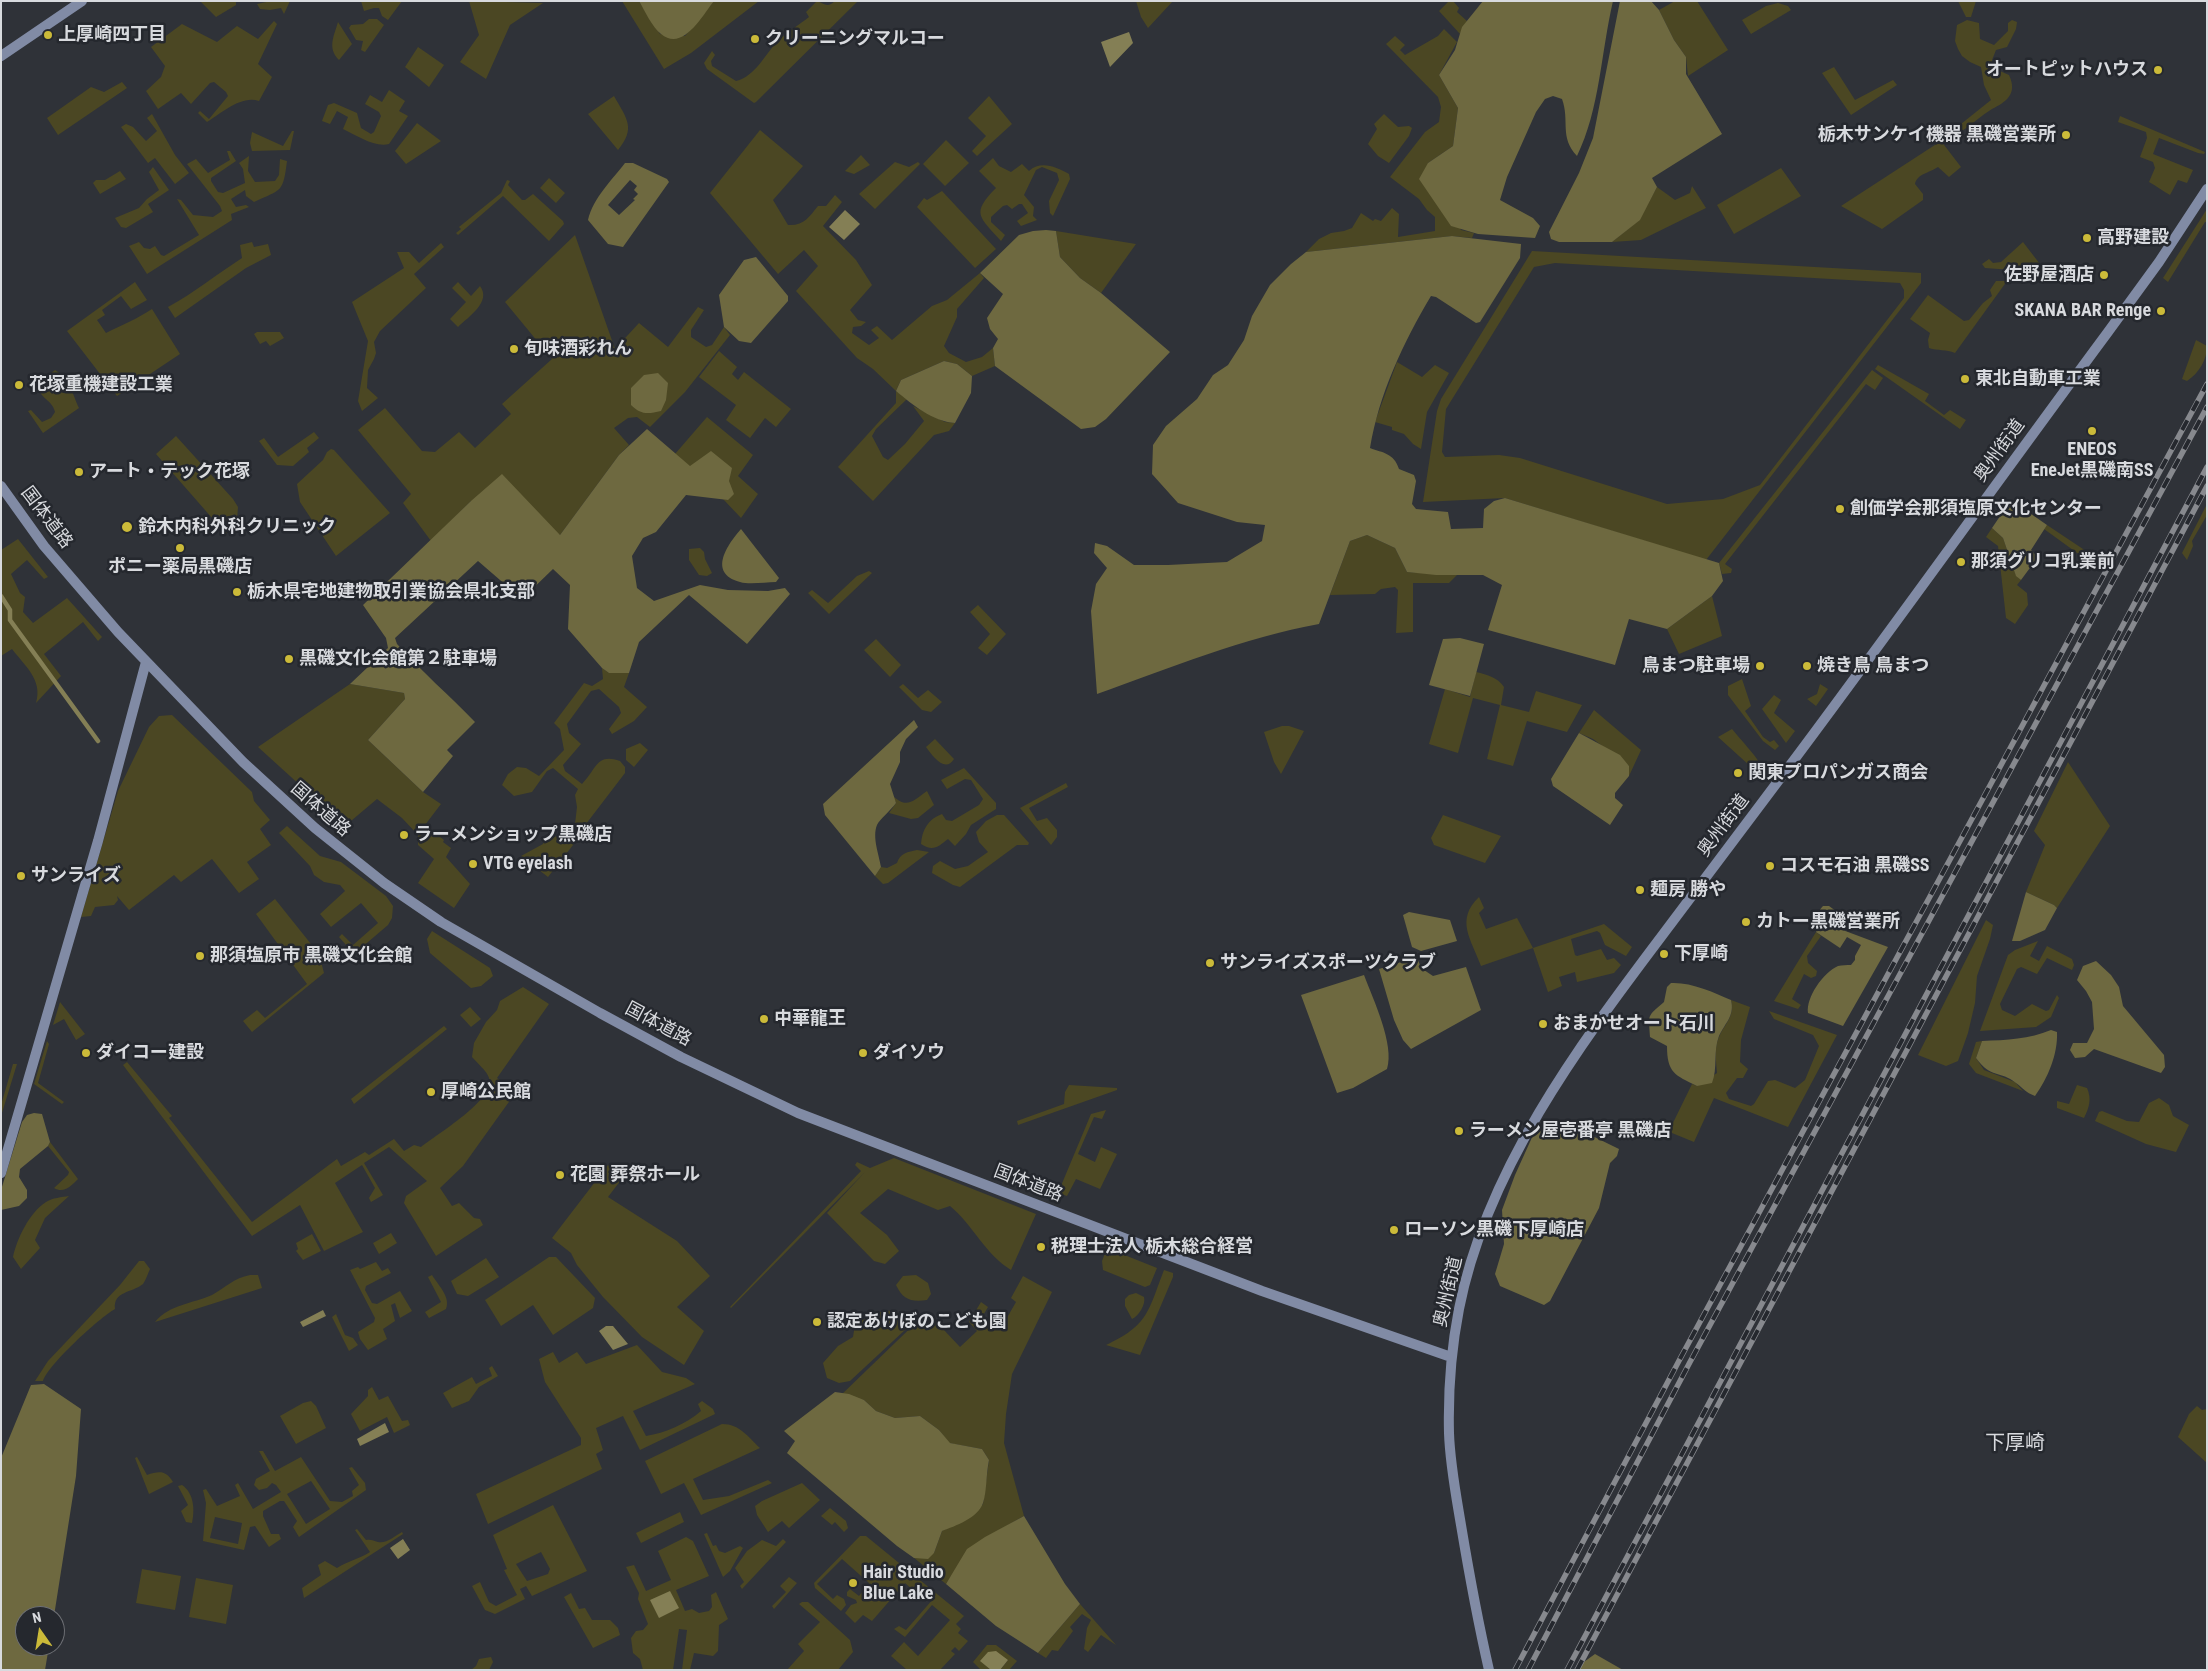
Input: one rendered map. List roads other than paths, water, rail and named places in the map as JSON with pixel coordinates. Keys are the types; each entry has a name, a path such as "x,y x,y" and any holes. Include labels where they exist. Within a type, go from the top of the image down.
{"street":[{"path":"1,56 82,1"},
{"name":"奥州街道","path":"1489,1670 1469,1572 1452,1472 1449,1434 1451,1357 1459,1306 1486,1216 1513,1161 1562,1076 1632,975 1799,753 2114,324 2159,262 2207,189"},
{"name":"国体道路","path":"1,486 44,546 146,662 274,791 315,828 384,883 441,922 681,1057 739,1086 823,1122 1262,1291 1451,1357"},
{"path":"1,1173 98,841 146,662"}],"waterway":[{"path":"1,596 10,610 10,620 98,741"}],"railway":[{"path":"1515,1670 1681,1357 2207,384"},
{"path":"1528,1670 1690,1362 2207,407"},
{"path":"1567,1670 2207,467"},
{"path":"1577,1670 2207,486"}],"place":[{"name":"上厚崎四丁目","path":"48,35"},
{"name":"クリーニングマルコー","path":"755,39"},
{"name":"オートピットハウス","path":"2158,70"},
{"name":"栃木サンケイ機器 黒磯営業所","path":"2066,135"},
{"name":"高野建設","path":"2087,238"},
{"name":"佐野屋酒店","path":"2104,275"},
{"name":"SKANA BAR Renge","path":"2161,311"},
{"name":"旬味酒彩れん","path":"514,349"},
{"name":"東北自動車工業","path":"1965,379"},
{"name":"花塚重機建設工業","path":"19,385"},
{"name":"ENEOS EneJet黒磯南SS","path":"2092,431"},
{"name":"アート・テック花塚","path":"79,472"},
{"name":"創価学会那須塩原文化センター","path":"1840,509"},
{"name":"鈴木内科外科クリニック","path":"127,527"},
{"name":"ポニー薬局黒磯店","path":"180,548"},
{"name":"那須グリコ乳業前","path":"1961,562"},
{"name":"栃木県宅地建物取引業協会県北支部","path":"237,592"},
{"name":"黒磯文化会館第２駐車場","path":"289,659"},
{"name":"鳥まつ駐車場","path":"1760,666"},
{"name":"焼き鳥 鳥まつ","path":"1807,666"},
{"name":"関東プロパンガス商会","path":"1738,773"},
{"name":"ラーメンショップ黒磯店","path":"404,835"},
{"name":"VTG eyelash","path":"473,864"},
{"name":"コスモ石油 黒磯SS","path":"1770,866"},
{"name":"サンライズ","path":"21,876"},
{"name":"麺房 勝や","path":"1640,890"},
{"name":"カトー黒磯営業所","path":"1746,922"},
{"name":"下厚崎","path":"1664,954"},
{"name":"那須塩原市 黒磯文化会館","path":"200,956"},
{"name":"サンライズスポーツクラブ","path":"1210,963"},
{"name":"中華龍王","path":"764,1019"},
{"name":"おまかせオート石川","path":"1543,1024"},
{"name":"ダイコー建設","path":"86,1053"},
{"name":"ダイソウ","path":"863,1053"},
{"name":"厚崎公民館","path":"431,1092"},
{"name":"ラーメン屋壱番亭 黒磯店","path":"1459,1131"},
{"name":"花園 葬祭ホール","path":"560,1175"},
{"name":"ローソン黒磯下厚崎店","path":"1394,1230"},
{"name":"税理士法人 栃木総合経営","path":"1041,1247"},
{"name":"認定あけぼのこども園","path":"817,1322"},
{"name":"Hair Studio Blue Lake","path":"853,1583"}],"district":[{"name":"下厚崎","path":"2015,1444"}]}
